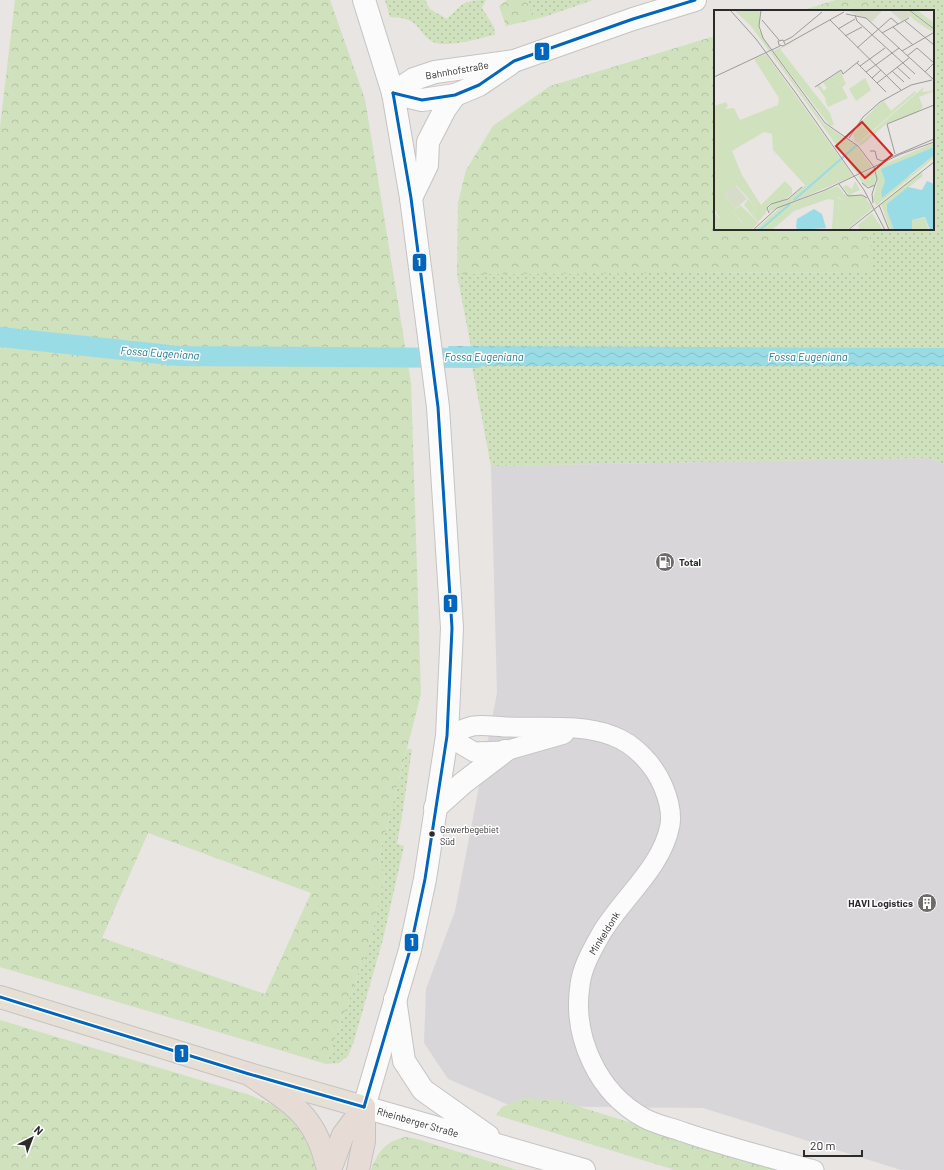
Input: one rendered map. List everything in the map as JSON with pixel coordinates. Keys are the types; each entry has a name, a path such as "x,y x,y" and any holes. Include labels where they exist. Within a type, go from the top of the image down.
{"highway":[{"path":"248,1074 297,1107 312,1126 324,1150 329,1170"},
{"path":"329,1170 343,1135 364,1107"},
{"path":"358,1170 364,1141 364,1107"}],"main road":[{"name":"Rheinberger Straße","path":"0,997 248,1074 364,1107"}],"street":[{"path":"364,0 393,93 411,198 438,407 452,628 447,736 419,914 410,950 364,1107"},
{"name":"Bahnhofstraße","path":"393,93 414,79 435,72 514,61 633,19 695,0"},
{"name":"Bahnhofstraße","path":"393,93 422,100 454,95 479,85 514,61"},
{"path":"411,198 426,165 428,142 454,95"},
{"name":"Minkeldonk","path":"447,736 474,726 581,729 613,735 630,744 659,776 670,808 670,825 664,844 653,864 602,932 587,961 580,984 578,1003 580,1025 586,1050 604,1082 623,1105 646,1119 718,1143 814,1170"},
{"name":"Minkeldonk","path":"447,736 474,752 505,751 581,729"},
{"path":"436,808 463,783 505,751"},
{"path":"395,999 404,1062 423,1090 502,1146"},
{"name":"Rheinberger Straße","path":"364,1107 584,1170"}],"shaded area":[{"path":"928,458 944,464 944,1170 901,1170 703,1108 511,1106 448,1079 424,1043 426,989 455,911 497,693 491,466"}],"green space":[{"path":"15,0 330,0 365,99 411,383 421,694 378,861 385,876 371,938 326,1064 0,967 0,127","holes":["148,833 311,893 265,994 102,938"]},
{"path":"385,0 425,0 430,9 447,19 460,6 467,2 486,0 482,8 494,27 495,35 466,42 450,44 436,43 430,40 409,20 390,17"},
{"path":"507,0 529,0 527,2 531,12 544,17 506,26 499,6"},
{"path":"529,0 593,0 544,17 531,12 527,2"},
{"path":"836,0 871,0 873,10 803,10"},
{"path":"871,0 944,0 944,348 471,347 457,274 870,272 870,230 934,230 934,10 873,10"},
{"path":"714,36 714,230 870,230 871,272 457,274 458,203 466,170 493,126 550,86"},
{"path":"472,366 944,366 944,464 928,458 491,466"},
{"path":"407,749 412,749 397,844 404,846 383,939 354,1041 348,1056 339,1063 326,1064 371,938 385,876 378,861"},
{"path":"0,1020 250,1095 285,1111 305,1131 318,1170 0,1170"},
{"path":"524,1098 558,1100 782,1170 675,1170 496,1115 502,1107"},
{"path":"406,1137 417,1139 517,1170 371,1170 380,1152 388,1144"}],"water":[{"path":"448,346 944,348 944,366 452,366"}],"waterway":[{"name":"Fossa Eugeniana","path":"0,337 179,356 477,358"}],"transit line":[{"name":"1","path":"393,93 422,100 455,95 479,85 514,61 633,19 695,0"},
{"name":"1","path":"364,1107 410,950 425,879 447,736 452,628 438,407 411,198 393,93"},
{"name":"1","path":"0,997 249,1074 364,1107"}],"place":[{"name":"Total","path":"665,562"},
{"name":"Gewerbegebiet Süd","path":"432,834"},
{"name":"HAVI Logistics","path":"927,903"}]}
